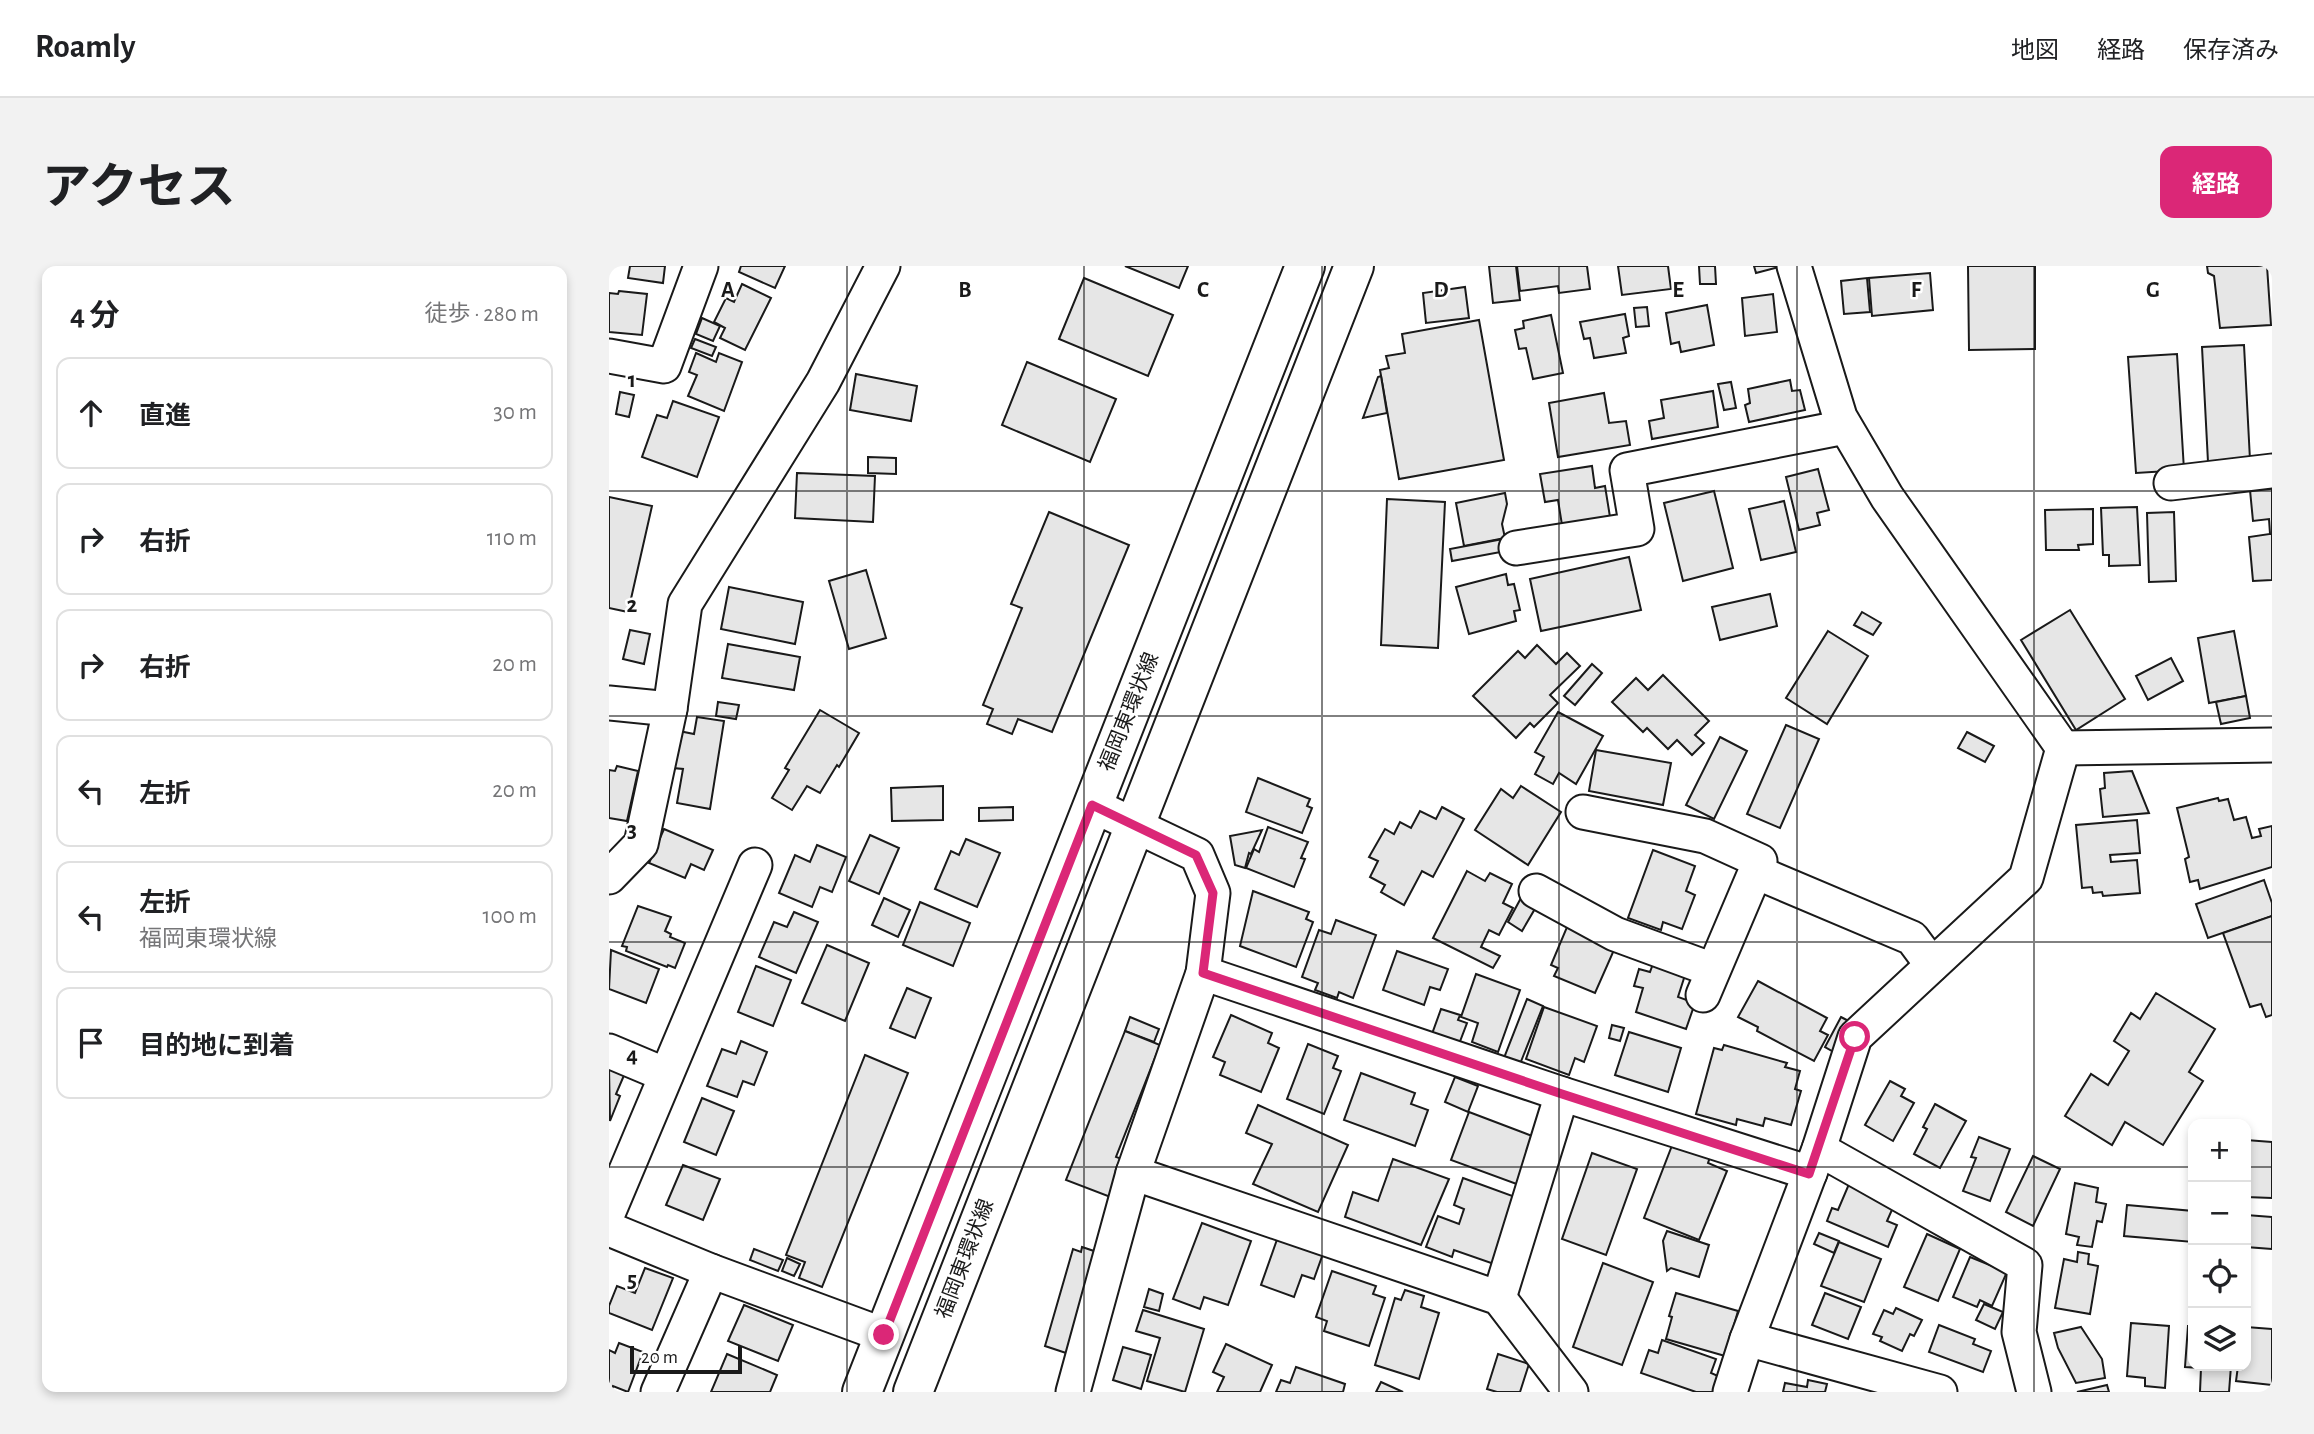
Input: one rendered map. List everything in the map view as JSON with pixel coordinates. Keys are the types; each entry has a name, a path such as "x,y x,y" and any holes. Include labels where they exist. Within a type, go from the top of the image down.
{"main road":[{"name":"福岡東環状線","path":"862,1392 1305,266"},
{"name":"福岡東環状線","path":"913,1392 1354,266"}],"street":[{"path":"609,356 664,366 701,266"},
{"path":"609,877 641,844 670,709 685,604 823,382 883,266"},
{"path":"1794,266 1845,427 1887,497 2063,748"},
{"path":"1516,548 1637,529 1627,470 1845,427"},
{"path":"2171,483 2272,471"},
{"path":"609,703 670,709"},
{"path":"2063,748 2272,745"},
{"path":"1730,1392 1747,1339 1814,1161 1855,1037 2026,878 2063,748"},
{"path":"1073,1392 1133,1173 1203,973 1213,893 1196,855 1092,805"},
{"path":"1536,891 1708,982 1760,861 1705,836 1583,812"},
{"path":"609,1212 755,865"},
{"path":"1756,872 1912,938 1932,965"},
{"path":"1203,973 1562,1094 1814,1161 2025,1265 2019,1332 2034,1392"},
{"path":"609,1051 666,1075"},
{"path":"1499,1298 1562,1094"},
{"path":"1133,1173 1499,1298 1571,1392"},
{"path":"609,1229 711,1271 884,1335"},
{"path":"658,1392 711,1271"},
{"path":"1747,1339 1940,1392"}],"building":[{"path":"630,266 665,266 663,283 628,278"},
{"path":"741,266 785,266 775,288 739,272"},
{"path":"1125,266 1188,266 1179,288"},
{"path":"1489,266 1516,266 1520,300 1493,303"},
{"path":"1517,266 1587,266 1590,289 1559,293 1558,286 1520,291"},
{"path":"1618,266 1668,266 1671,289 1622,295"},
{"path":"1699,266 1715,266 1716,284 1700,284"},
{"path":"1754,266 1779,266 1779,267 1756,273"},
{"path":"1968,266 2035,266 2035,349 1969,350"},
{"path":"2207,266 2267,266 2271,325 2220,328 2214,276 2208,273"},
{"path":"1930,273 1933,310 1872,316 1869,278"},
{"path":"1084,278 1173,315 1148,376 1059,339"},
{"path":"1867,278 1870,312 1844,314 1841,281"},
{"path":"742,284 771,298 745,350 720,338 725,328 714,322 726,298 734,302"},
{"path":"1465,287 1469,318 1426,323 1423,293"},
{"path":"619,291 647,294 642,335 609,332 609,293 618,294"},
{"path":"1773,294 1777,332 1745,336 1742,298"},
{"path":"1707,305 1714,345 1681,352 1679,342 1671,344 1666,313"},
{"path":"1647,307 1649,326 1636,327 1634,308"},
{"path":"1625,314 1629,336 1623,338 1626,353 1594,358 1590,338 1584,339 1580,322"},
{"path":"1551,315 1563,373 1533,379 1526,348 1519,349 1515,330 1524,328 1523,321"},
{"path":"702,318 720,326 713,341 696,334"},
{"path":"1479,320 1504,460 1399,479 1380,370 1389,368 1386,356 1405,353 1402,334"},
{"path":"695,339 716,347 712,356 691,348"},
{"path":"2244,345 2250,460 2208,462 2202,347"},
{"path":"696,353 716,362 719,353 742,362 724,411 688,396 697,375 689,372"},
{"path":"2177,354 2184,470 2136,473 2128,357"},
{"path":"1027,362 1116,399 1090,462 1002,425"},
{"path":"856,374 917,386 911,421 850,410"},
{"path":"1381,376 1387,413 1363,418 1378,377"},
{"path":"1790,380 1792,391 1800,390 1805,410 1749,422 1745,405 1750,403 1748,389"},
{"path":"1731,382 1736,408 1724,410 1718,384"},
{"path":"1713,391 1718,427 1652,439 1649,421 1664,418 1661,400"},
{"path":"620,392 634,395 629,417 616,414"},
{"path":"1604,393 1609,423 1626,421 1630,445 1558,457 1549,403"},
{"path":"673,401 719,417 697,477 642,457 657,415 667,418"},
{"path":"868,457 896,458 896,474 868,473"},
{"path":"1592,466 1595,488 1605,486 1610,517 1562,525 1558,500 1545,502 1540,474"},
{"path":"1818,469 1829,510 1817,513 1820,525 1799,530 1786,477"},
{"path":"797,473 875,476 873,522 795,518"},
{"path":"2272,487 2272,580 2253,581 2249,537 2270,534 2269,519 2253,521 2250,490"},
{"path":"1714,491 1733,568 1683,581 1664,503"},
{"path":"1505,493 1507,504 1502,524 1505,538 1464,546 1456,503"},
{"path":"609,497 652,506 628,612 609,608"},
{"path":"1387,499 1445,502 1438,648 1381,645"},
{"path":"1784,501 1796,552 1761,560 1749,509"},
{"path":"2137,507 2140,565 2109,566 2109,555 2103,555 2101,508"},
{"path":"2093,509 2093,544 2078,545 2079,550 2046,550 2045,510"},
{"path":"1049,512 1129,545 1052,732 1018,719 1012,734 987,724 993,709 983,705 1022,608 1011,604"},
{"path":"2174,512 2176,581 2149,582 2147,513"},
{"path":"1503,539 1506,551 1452,561 1450,549"},
{"path":"1629,557 1641,610 1541,631 1530,579"},
{"path":"866,570 886,638 849,649 829,581"},
{"path":"1506,574 1508,585 1514,584 1520,610 1514,611 1516,621 1469,634 1456,587"},
{"path":"729,587 803,602 795,644 721,629"},
{"path":"1770,594 1777,626 1720,640 1712,607"},
{"path":"2070,610 2125,699 2076,730 2021,640"},
{"path":"1862,612 1881,623 1873,635 1854,625"},
{"path":"630,630 650,634 644,664 623,659"},
{"path":"1828,631 1868,656 1827,724 1786,698"},
{"path":"2234,631 2246,696 2209,703 2198,638"},
{"path":"728,644 800,657 794,690 722,678"},
{"path":"1537,645 1556,664 1567,653 1580,666 1550,695 1558,703 1534,727 1530,723 1516,738 1473,696 1518,651 1525,658"},
{"path":"2171,658 2183,681 2148,700 2136,676"},
{"path":"1592,664 1602,673 1575,705 1564,696"},
{"path":"1663,675 1709,721 1695,735 1704,743 1692,755 1677,740 1668,749 1647,728 1643,732 1612,702 1636,678 1648,690"},
{"path":"2246,696 2250,718 2221,724 2216,702"},
{"path":"718,702 739,705 736,719 716,716"},
{"path":"820,710 859,733 820,793 807,786 792,810 772,798 789,770 785,768"},
{"path":"1558,712 1603,736 1576,784 1559,773 1553,784 1535,774 1544,757 1535,752"},
{"path":"697,717 724,721 710,809 677,803 683,769 673,768 679,731 694,734"},
{"path":"1786,725 1819,739 1780,828 1747,814"},
{"path":"1967,732 1994,746 1985,762 1958,748"},
{"path":"1720,737 1747,751 1714,819 1686,805"},
{"path":"1596,750 1671,763 1663,805 1589,791"},
{"path":"617,766 638,771 627,821 609,818 609,770 615,771"},
{"path":"2132,771 2149,813 2103,817 2100,789 2105,788 2104,773"},
{"path":"1258,778 1310,799 1307,806 1312,808 1302,833 1246,812"},
{"path":"943,786 943,820 892,821 891,788"},
{"path":"1521,786 1561,812 1528,865 1475,830 1501,789 1513,798"},
{"path":"2218,798 2219,801 2228,799 2234,820 2246,817 2252,838 2261,836 2259,829 2272,826 2272,867 2200,889 2198,880 2190,882 2185,859 2189,857 2177,808"},
{"path":"1013,807 1013,820 979,821 979,808"},
{"path":"1442,807 1464,819 1433,877 1422,871 1404,905 1381,892 1385,885 1370,877 1378,861 1369,857 1385,829 1394,834 1400,822 1411,828 1420,811 1436,819"},
{"path":"2137,820 2140,853 2110,855 2111,862 2137,860 2140,893 2103,896 2102,892 2093,893 2092,887 2082,888 2076,825"},
{"path":"1268,827 1308,842 1301,858 1305,859 1294,887 1246,868 1254,849 1259,852"},
{"path":"664,829 713,850 704,870 691,864 685,878 649,863"},
{"path":"1262,830 1251,854 1249,853 1245,868 1235,865 1230,836"},
{"path":"870,835 899,848 879,894 849,881"},
{"path":"966,839 1000,853 977,907 935,889 951,851 959,855"},
{"path":"817,845 846,857 832,892 820,887 812,907 779,893 795,855 810,862"},
{"path":"1653,850 1695,866 1686,891 1695,895 1682,929 1663,922 1661,930 1628,918"},
{"path":"1467,871 1485,881 1490,873 1512,884 1503,903 1513,908 1499,935 1489,930 1481,947 1500,956 1493,968 1433,938"},
{"path":"2264,880 2272,903 2272,916 2208,938 2196,904"},
{"path":"1253,891 1309,912 1306,919 1313,922 1296,967 1240,946"},
{"path":"884,898 910,910 898,937 872,925"},
{"path":"1521,898 1536,907 1522,931 1508,922"},
{"path":"920,902 970,923 953,966 903,945"},
{"path":"638,906 671,917 665,931 671,934 670,937 685,943 675,968 626,951 627,947 622,946"},
{"path":"794,912 818,922 796,973 759,957 774,922 787,927"},
{"path":"2272,916 2272,1015 2266,1017 2261,1004 2250,1007 2223,933"},
{"path":"1336,920 1376,935 1353,998 1339,992 1337,998 1315,990 1318,983 1302,977 1319,930 1331,934"},
{"path":"1567,927 1614,950 1595,993 1554,976 1558,968 1551,965"},
{"path":"827,945 869,963 845,1021 802,1003"},
{"path":"611,950 659,969 646,1003 609,989"},
{"path":"1397,951 1448,969 1440,990 1430,987 1424,1005 1383,990"},
{"path":"1654,961 1686,972 1678,997 1695,1003 1686,1029 1636,1012 1643,988 1634,986 1639,969 1650,972"},
{"path":"756,966 791,980 773,1026 738,1012"},
{"path":"1476,974 1520,990 1498,1052 1472,1042 1478,1023 1461,1017"},
{"path":"1758,981 1827,1018 1820,1031 1828,1035 1814,1061 1757,1031 1758,1027 1738,1017"},
{"path":"907,988 931,998 915,1038 890,1028"},
{"path":"2156,993 2215,1029 2189,1072 2203,1081 2163,1145 2125,1122 2112,1145 2065,1116 2091,1074 2108,1085 2129,1051 2114,1041 2131,1013 2140,1019"},
{"path":"1527,999 1543,1006 1520,1064 1504,1058"},
{"path":"1544,1007 1597,1026 1584,1062 1575,1058 1569,1075 1526,1059"},
{"path":"1441,1009 1460,1015 1458,1020 1467,1023 1459,1044 1432,1034"},
{"path":"1231,1015 1272,1033 1268,1043 1279,1048 1261,1092 1220,1075 1225,1062 1213,1057"},
{"path":"1130,1017 1159,1029 1154,1042 1125,1031"},
{"path":"1841,1017 1856,1025 1839,1055 1825,1047"},
{"path":"1612,1025 1624,1028 1620,1041 1609,1038"},
{"path":"1125,1031 1160,1045 1116,1157 1128,1161 1113,1198 1066,1180"},
{"path":"1629,1032 1681,1048 1668,1092 1615,1075"},
{"path":"741,1041 767,1052 754,1085 743,1081 737,1097 707,1086 722,1049 736,1054"},
{"path":"1308,1044 1338,1056 1333,1068 1341,1071 1324,1114 1287,1099"},
{"path":"1724,1045 1787,1063 1785,1067 1800,1071 1795,1089 1801,1091 1791,1125 1765,1118 1763,1126 1737,1119 1736,1125 1696,1114 1714,1048 1722,1050"},
{"path":"865,1055 908,1073 822,1287 799,1278 805,1262 786,1255"},
{"path":"609,1067 625,1073 616,1094 620,1096 610,1121"},
{"path":"1361,1073 1415,1093 1411,1104 1428,1110 1415,1146 1344,1120"},
{"path":"1455,1077 1478,1086 1468,1112 1445,1102"},
{"path":"1890,1081 1905,1089 1901,1096 1914,1103 1893,1141 1865,1125"},
{"path":"702,1098 734,1111 716,1155 684,1142"},
{"path":"1935,1104 1966,1121 1940,1168 1914,1154 1927,1129 1923,1127"},
{"path":"1258,1105 1348,1145 1318,1212 1253,1184 1272,1144 1246,1133"},
{"path":"1469,1112 1540,1139 1522,1186 1451,1160"},
{"path":"1979,1137 2010,1149 1990,1201 1963,1191 1976,1158 1971,1157"},
{"path":"2251,1140 2272,1142 2272,1198 2251,1197"},
{"path":"1673,1143 1710,1157 1708,1163 1727,1171 1699,1240 1644,1218"},
{"path":"1592,1153 1637,1169 1606,1255 1562,1239"},
{"path":"2033,1156 2060,1169 2033,1226 2006,1212"},
{"path":"1393,1159 1449,1179 1421,1245 1345,1217 1353,1192 1378,1201"},
{"path":"683,1165 720,1179 703,1220 666,1205"},
{"path":"1463,1178 1518,1198 1494,1264 1454,1250 1452,1257 1426,1247 1438,1216 1459,1224 1464,1209 1454,1205"},
{"path":"2075,1183 2098,1188 2096,1202 2106,1204 2102,1222 2097,1221 2092,1247 2077,1245 2079,1237 2066,1234"},
{"path":"1849,1184 1895,1203 1887,1221 1897,1225 1888,1247 1827,1221 1832,1208 1838,1210"},
{"path":"2127,1205 2188,1211 2188,1242 2124,1236"},
{"path":"2251,1215 2272,1217 2272,1249 2251,1247"},
{"path":"1202,1223 1251,1241 1228,1305 1204,1297 1200,1309 1173,1299"},
{"path":"1280,1231 1325,1248 1314,1279 1302,1275 1294,1297 1261,1285"},
{"path":"1667,1231 1709,1245 1699,1277 1671,1268 1667,1271 1663,1241"},
{"path":"1819,1233 1839,1241 1834,1253 1814,1244"},
{"path":"1927,1234 1960,1249 1938,1301 1904,1287"},
{"path":"1839,1242 1881,1259 1864,1302 1821,1286"},
{"path":"1082,1247 1100,1253 1075,1356 1045,1346 1073,1249 1081,1252"},
{"path":"754,1249 783,1260 778,1271 750,1260"},
{"path":"2078,1252 2089,1254 2088,1264 2098,1266 2090,1314 2055,1308 2064,1259 2077,1262"},
{"path":"1970,1257 2007,1272 1992,1306 1980,1300 1977,1307 1953,1297"},
{"path":"787,1258 800,1264 794,1276 782,1271"},
{"path":"1603,1263 1653,1282 1622,1365 1573,1347"},
{"path":"645,1268 673,1278 652,1330 609,1313 617,1286 635,1293"},
{"path":"1332,1271 1376,1286 1373,1294 1385,1298 1369,1346 1324,1331 1327,1321 1316,1317"},
{"path":"1149,1289 1163,1294 1159,1311 1144,1307"},
{"path":"1405,1290 1424,1296 1421,1307 1439,1313 1419,1379 1375,1365 1395,1298 1401,1300"},
{"path":"1676,1293 1738,1311 1725,1356 1666,1339"},
{"path":"1825,1293 1861,1307 1848,1339 1812,1325"},
{"path":"1984,1304 2003,1312 1995,1329 1976,1320"},
{"path":"744,1305 793,1325 778,1361 728,1341"},
{"path":"1896,1308 1922,1320 1914,1336 1910,1334 1902,1351 1880,1341 1882,1337 1873,1334 1884,1310 1893,1314"},
{"path":"1143,1310 1204,1329 1185,1392 1147,1381 1160,1338 1136,1331"},
{"path":"2131,1323 2169,1326 2165,1388 2145,1386 2145,1378 2127,1376"},
{"path":"1939,1325 1975,1339 1973,1344 1991,1351 1983,1372 1929,1352"},
{"path":"2188,1326 2188,1367 2185,1367"},
{"path":"2081,1327 2102,1359 2105,1378 2076,1383 2058,1348 2054,1333"},
{"path":"2251,1327 2272,1329 2272,1385 2236,1381 2237,1371 2251,1371"},
{"path":"1662,1340 1716,1359 1711,1373 1718,1376 1713,1392 1696,1392 1641,1373 1649,1350 1658,1353"},
{"path":"619,1343 643,1352 628,1392 613,1386 609,1392 609,1350 615,1353"},
{"path":"1226,1344 1272,1365 1260,1392 1217,1392 1224,1377 1213,1372"},
{"path":"1123,1347 1151,1355 1141,1389 1113,1380"},
{"path":"727,1354 777,1375 770,1392 711,1392"},
{"path":"1498,1354 1529,1364 1520,1392 1487,1389"},
{"path":"1296,1367 1345,1384 1343,1392 1276,1392 1281,1380 1290,1383"},
{"path":"2201,1371 2231,1371 2229,1392 2200,1392"},
{"path":"1808,1380 1827,1384 1825,1392 1783,1392 1785,1383 1807,1387"},
{"path":"1381,1382 1403,1392 1376,1392"},
{"path":"2107,1385 2109,1392 2077,1392"}],"route":[{"path":"884,1335 1092,805 1196,855 1213,893 1203,973 1809,1174 1855,1037"}]}
